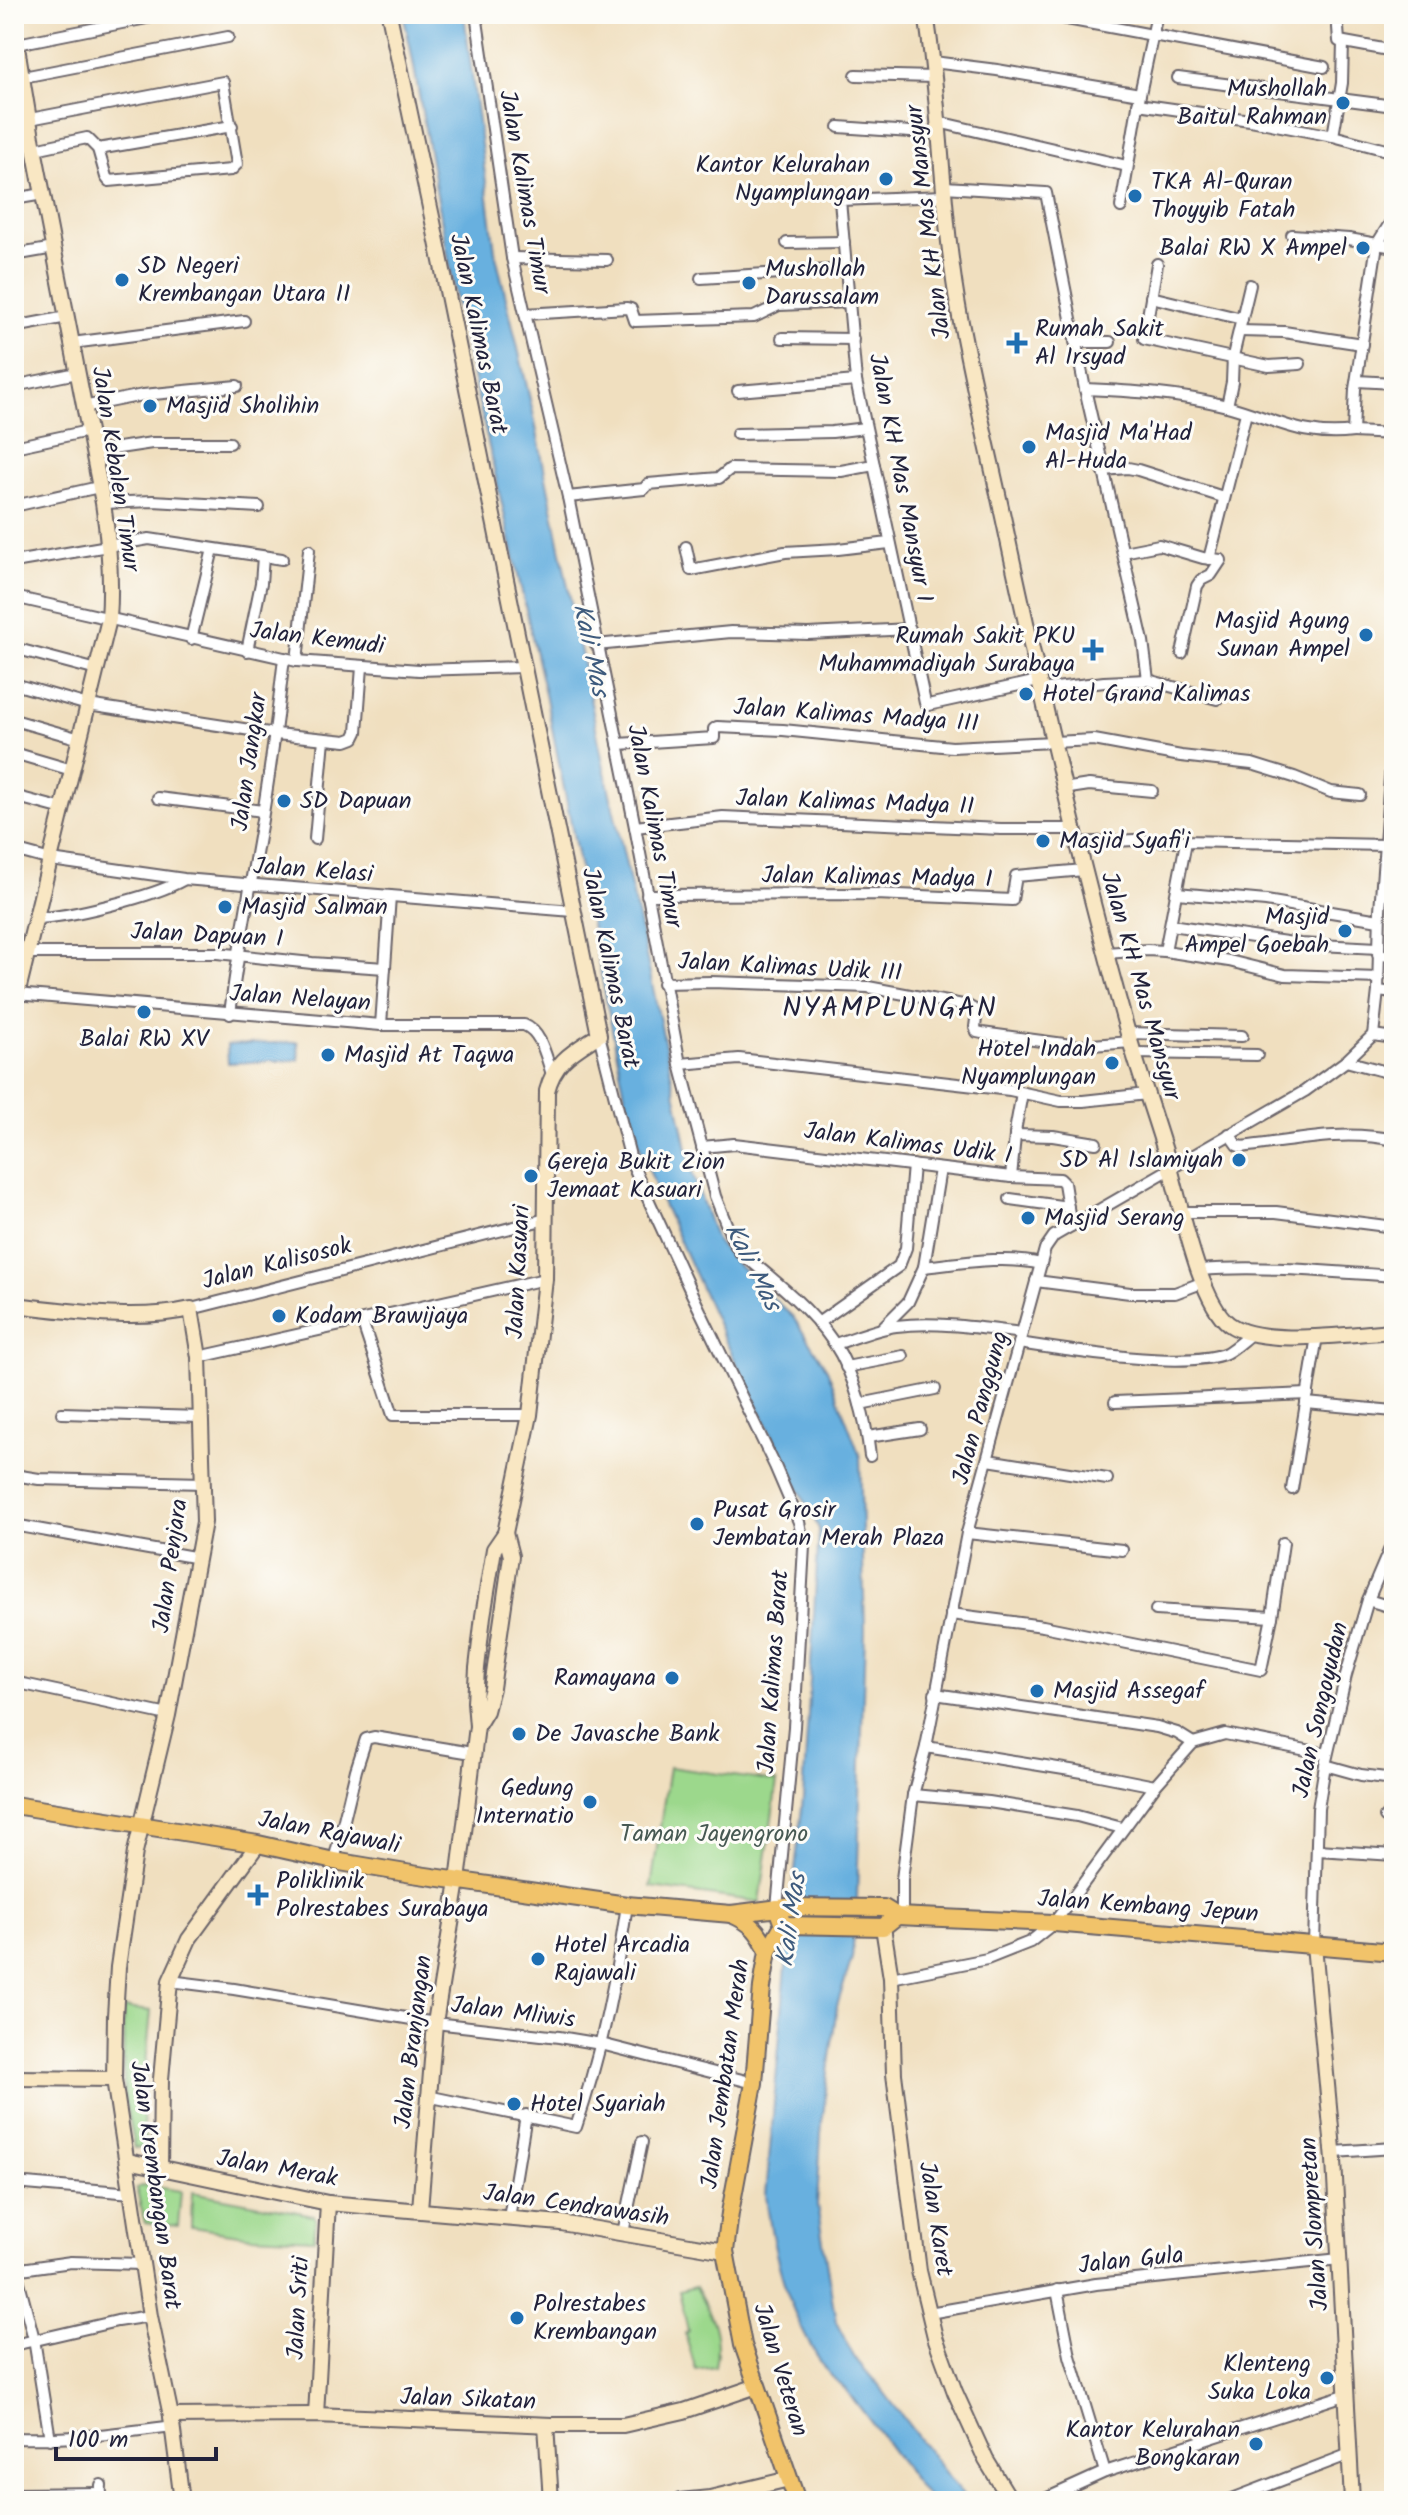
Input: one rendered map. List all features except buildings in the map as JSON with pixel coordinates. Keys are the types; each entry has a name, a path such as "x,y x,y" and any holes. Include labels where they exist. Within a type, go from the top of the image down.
{"main road":[{"name":"Jalan Rajawali","path":"14,1805 258,1844 334,1861 627,1905 731,1914 782,1908"},
{"name":"Jalan Kembang Jepun","path":"782,1908 884,1908 900,1916 1054,1923 1394,1952"},
{"path":"782,1908 785,1925 883,1927 900,1916"},
{"path":"731,1914 756,1929 768,1951"},
{"name":"Jalan Jembatan Merah","path":"725,2251 754,2083 768,1951 785,1925"},
{"name":"Jalan Veteran","path":"725,2251 743,2345 797,2501"}],"street":[{"path":"15,37 167,14"},
{"name":"Jalan Kalimas Barat","path":"389,14 599,1035 632,1164 775,1466 799,1522 804,1546 782,1908"},
{"name":"Jalan Kalimas Timur","path":"476,14 512,258 568,497 680,1064 715,1196 740,1252 809,1312 835,1344 860,1404 870,1456"},
{"name":"Jalan KH Mas Mansyur","path":"926,14 959,315 1063,789 1106,953 1171,1170 1193,1257 1223,1319 1251,1334"},
{"path":"1040,14 1324,67"},
{"path":"1121,207 1157,14"},
{"path":"1337,14 1338,38 1343,42 1394,51"},
{"name":"Jalan Kebalen Timur","path":"15,37 20,84 30,119 103,503 112,585 109,619 15,1000"},
{"path":"20,84 228,37"},
{"path":"1333,136 1343,72 1343,42"},
{"path":"856,75 997,70 1333,136 1394,152"},
{"path":"1178,78 1394,106"},
{"path":"14,141 34,144 87,138 98,149 107,179 137,180 235,168 237,164 223,82 30,119"},
{"path":"98,149 232,126"},
{"path":"839,127 939,128 1127,166"},
{"path":"944,191 1046,193 1085,389 1143,641 1148,680"},
{"name":"Jalan KH Mas Mansyur I","path":"944,191 840,199 856,381 865,428 926,704 1039,686"},
{"path":"14,199 43,194"},
{"path":"1353,432 1357,381 1377,244 1394,217"},
{"path":"1292,235 1394,247"},
{"path":"787,243 844,242"},
{"path":"14,255 54,248"},
{"path":"512,258 607,260"},
{"path":"1157,264 1143,337 1269,366 1300,364"},
{"path":"701,278 846,269"},
{"path":"1227,406 1233,356 1250,285"},
{"path":"1151,297 1242,319"},
{"path":"525,314 627,308 631,309 635,321 754,317 779,305 850,302"},
{"path":"14,327 67,317"},
{"path":"72,343 244,321"},
{"path":"1239,331 1284,332 1362,344"},
{"path":"782,338 853,339"},
{"path":"1075,342 1110,342"},
{"path":"14,386 77,373"},
{"path":"738,391 856,381"},
{"path":"1357,381 1394,383"},
{"path":"83,407 143,395 237,386"},
{"path":"1085,389 1161,394 1227,406 1299,431 1394,434"},
{"path":"1209,559 1246,413"},
{"path":"737,434 832,432 865,428"},
{"path":"14,447 88,431"},
{"path":"92,452 152,443 230,443"},
{"path":"568,497 644,489 648,484 719,478 730,469 841,471 874,465"},
{"path":"1103,470 1138,470 1223,497"},
{"path":"14,506 99,487"},
{"path":"103,503 153,501 259,507"},
{"path":"14,562 149,539 282,559"},
{"path":"686,547 689,568 698,569 785,552 889,543"},
{"path":"1123,552 1159,545 1221,560 1211,575 1197,586 1182,653"},
{"path":"191,639 213,549"},
{"path":"297,661 309,550"},
{"path":"247,651 263,557"},
{"name":"Jalan Kemudi","path":"14,597 297,661 458,670 523,667"},
{"path":"596,645 731,632 822,633 910,629"},
{"path":"14,648 97,670"},
{"name":"Jalan Jangkar","path":"230,1014 237,954 276,734 284,658"},
{"path":"14,684 88,705 276,734 346,741 356,735 362,667"},
{"path":"1039,686 1148,680 1217,699"},
{"path":"14,720 80,739"},
{"path":"1394,724 1391,815 1386,845 1389,870 1380,915 1379,978 1373,1035 1394,1038"},
{"name":"Jalan Kalimas Madya III","path":"618,744 714,738 717,727 783,730 952,747 1052,742"},
{"path":"315,839 324,739"},
{"path":"1052,742 1094,740 1181,756 1252,764 1331,792 1360,795"},
{"path":"14,753 72,770"},
{"path":"1063,789 1089,785 1152,791"},
{"path":"14,796 63,809"},
{"path":"158,798 263,811"},
{"name":"Jalan Kalimas Madya II","path":"635,827 723,817 1001,829 1134,840 1386,845"},
{"path":"1165,951 1186,842"},
{"name":"Jalan Kelasi","path":"14,850 51,860 184,879 573,911"},
{"name":"Jalan Kalimas Madya I","path":"647,895 876,894 1012,900 1016,876 1084,870"},
{"path":"35,918 105,906 163,889 184,879"},
{"path":"1177,893 1380,915 1394,913"},
{"path":"381,1025 390,896"},
{"path":"1171,925 1300,944 1378,951 1394,957"},
{"path":"1106,953 1165,951 1229,961 1285,975 1379,978"},
{"name":"Jalan Dapuan I","path":"27,953 237,954 385,968"},
{"name":"Jalan Kalimas Udik III","path":"663,983 868,987 968,1006 977,1011 977,1032 1079,1046 1131,1042"},
{"path":"1378,991 1394,993"},
{"name":"Jalan Nelayan","path":"15,1000 381,1025 524,1025 530,1027 538,1038 552,1074"},
{"path":"552,1074 559,1064 599,1035"},
{"name":"Jalan Panggung","path":"900,1916 913,1795 926,1747 967,1533 1045,1249 1054,1236 1305,1091 1346,1061 1373,1035"},
{"path":"1131,1042 1242,1036"},
{"path":"1131,1042 1257,1055"},
{"path":"680,1064 739,1059 1022,1093 1073,1102 1147,1094"},
{"path":"1346,1061 1394,1074"},
{"name":"Jalan Kasuari","path":"458,1881 472,1753 477,1726 486,1711 492,1688 511,1556 505,1533 530,1415 545,1279 546,1113 552,1074"},
{"path":"1011,1177 1022,1093"},
{"path":"1229,1134 1242,1147 1310,1137 1367,1136 1394,1140"},
{"path":"1015,1135 1053,1136 1096,1143"},
{"name":"Jalan Kalimas Udik I","path":"702,1147 734,1144 1011,1177 1060,1179 1064,1183 1071,1226"},
{"path":"818,1323 899,1266 906,1248 913,1165"},
{"path":"880,1329 908,1302 924,1267 940,1169"},
{"path":"1010,1199 1068,1207"},
{"path":"1182,1212 1276,1212 1394,1227"},
{"name":"Jalan Kalisosok","path":"14,1305 116,1316 174,1313 546,1219"},
{"path":"924,1267 992,1261 1041,1264"},
{"path":"1036,1281 1130,1293 1175,1293 1202,1276 1269,1268 1394,1276"},
{"path":"199,1357 545,1279"},
{"name":"Jalan Penjara","path":"141,1826 168,1715 204,1522 199,1357 191,1309"},
{"path":"362,1321 393,1415 530,1415"},
{"path":"835,1344 880,1329 943,1325 1104,1354 1177,1359 1225,1353 1251,1334 1276,1338 1394,1331"},
{"path":"1292,1489 1317,1336"},
{"path":"846,1367 903,1356"},
{"path":"860,1404 935,1389"},
{"path":"1115,1402 1307,1398 1394,1411"},
{"path":"62,1413 201,1417"},
{"path":"868,1437 920,1429"},
{"path":"988,1460 1107,1479"},
{"path":"14,1475 39,1479 204,1483"},
{"path":"14,1525 199,1558"},
{"path":"967,1533 1122,1550"},
{"name":"Jalan Songoyudan","path":"1314,1945 1318,1809 1326,1760 1368,1600 1394,1539"},
{"path":"951,1614 1043,1626 1261,1670 1283,1543"},
{"path":"1368,1600 1394,1608"},
{"path":"1156,1610 1272,1617"},
{"path":"14,1682 168,1715"},
{"path":"935,1694 1132,1722 1168,1730 1193,1743"},
{"path":"891,1978 987,1959 1030,1942 1054,1923 1122,1828 1193,1743 1225,1734 1326,1760 1378,1779 1394,1779"},
{"path":"334,1861 366,1739 374,1737 472,1753"},
{"path":"926,1747 1155,1786"},
{"path":"913,1795 989,1802 1077,1816 1122,1828"},
{"name":"Jalan Krembangan Barat","path":"141,1826 118,1967 114,2079 150,2316 172,2421 182,2501"},
{"path":"160,2169 161,2079 170,1981 189,1939 258,1844"},
{"path":"1318,1850 1394,1855"},
{"name":"Jalan Branjangan","path":"420,2209 435,2023 458,1881"},
{"path":"427,2096 576,2127 601,2044 627,1905"},
{"name":"Jalan Karet","path":"883,1927 891,1978 891,2033 904,2164 919,2271 935,2337 955,2392 986,2460 1011,2501"},
{"name":"Jalan Slompretan","path":"1314,1945 1334,2152 1352,2501"},
{"name":"Jalan Mliwis","path":"170,1981 435,2023 601,2044 754,2083"},
{"path":"14,2078 114,2079"},
{"path":"509,2218 526,2115"},
{"path":"623,2233 642,2142"},
{"path":"1334,2152 1394,2148"},
{"name":"Jalan Merak","path":"128,2161 328,2203 420,2209"},
{"path":"14,2183 132,2193"},
{"name":"Jalan Sriti","path":"316,2415 328,2203"},
{"name":"Jalan Cendrawasih","path":"420,2209 623,2233 725,2251"},
{"name":"Jalan Gula","path":"929,2313 1096,2284 1340,2259"},
{"path":"50,2439 34,2339 15,2268 71,2262 142,2264"},
{"path":"1057,2290 1070,2356 1105,2472"},
{"path":"14,2345 150,2316"},
{"name":"Jalan Sikatan","path":"172,2421 316,2415 546,2425 623,2425 684,2411 757,2386"},
{"path":"1041,2501 1105,2472 1348,2394"},
{"path":"14,2438 102,2436 172,2421"},
{"path":"546,2425 551,2501"},
{"path":"1227,2501 1350,2454"},
{"path":"680,2501 710,2498 789,2479"},
{"path":"14,2494 101,2493"}],"green space":[{"name":"Taman Jayengrono","path":"669,1767 777,1782 760,1902 651,1887"},
{"path":"123,2008 151,2011 142,2107 146,2146 134,2148 124,2095"},
{"path":"144,2185 181,2191 178,2226 145,2223 136,2188"},
{"path":"192,2192 313,2215 316,2219 314,2239 252,2236 191,2227"},
{"path":"695,2287 710,2316 717,2344 715,2367 696,2370 685,2333 688,2331 679,2291"}],"water":[{"name":"Kali Mas","path":"403,14 464,14 495,251 533,412 603,763 692,1172 716,1240 731,1259 793,1317 827,1369 860,1456 865,1630 857,1898 852,1958 837,2006 828,2072 817,2205 836,2322 854,2357 969,2501 930,2501 845,2389 824,2367 801,2327 778,2263 766,2195 803,1798 819,1529 722,1334 658,1193 630,1120 547,703 457,306"},
{"path":"298,1042 299,1060 228,1063 227,1045"}],"place":[{"name":"Mushollah Baitul Rahman","path":"1343,103"},
{"name":"Kantor Kelurahan Nyamplungan","path":"886,179"},
{"name":"TKA Al-Quran Thoyyib Fatah","path":"1135,196"},
{"name":"Balai RW X Ampel","path":"1363,248"},
{"name":"SD Negeri Krembangan Utara II","path":"122,280"},
{"name":"Mushollah Darussalam","path":"749,283"},
{"name":"Rumah Sakit Al Irsyad","path":"1017,343"},
{"name":"Masjid Sholihin","path":"150,406"},
{"name":"Masjid Ma'Had Al-Huda","path":"1029,447"},
{"name":"Masjid Agung Sunan Ampel","path":"1366,635"},
{"name":"Rumah Sakit PKU Muhammadiyah Surabaya","path":"1093,650"},
{"name":"Hotel Grand Kalimas","path":"1026,694"},
{"name":"SD Dapuan","path":"284,801"},
{"name":"Masjid Syafi'i","path":"1043,841"},
{"name":"Masjid Salman","path":"225,907"},
{"name":"Masjid Ampel Goebah","path":"1345,931"},
{"name":"Balai RW XV","path":"144,1012"},
{"name":"Masjid At Taqwa","path":"328,1055"},
{"name":"Hotel Indah Nyamplungan","path":"1112,1063"},
{"name":"SD Al Islamiyah","path":"1239,1160"},
{"name":"Gereja Bukit Zion Jemaat Kasuari","path":"531,1176"},
{"name":"Masjid Serang","path":"1028,1218"},
{"name":"Kodam Brawijaya","path":"279,1316"},
{"name":"Pusat Grosir Jembatan Merah Plaza","path":"697,1524"},
{"name":"Ramayana","path":"672,1678"},
{"name":"Masjid Assegaf","path":"1037,1691"},
{"name":"De Javasche Bank","path":"519,1734"},
{"name":"Gedung Internatio","path":"590,1802"},
{"name":"Poliklinik Polrestabes Surabaya","path":"258,1895"},
{"name":"Hotel Arcadia Rajawali","path":"538,1959"},
{"name":"Hotel Syariah","path":"514,2104"},
{"name":"Polrestabes Krembangan","path":"517,2318"},
{"name":"Klenteng Suka Loka","path":"1327,2378"},
{"name":"Kantor Kelurahan Bongkaran","path":"1256,2444"}],"district":[{"name":"NYAMPLUNGAN","path":"890,1008"}]}
